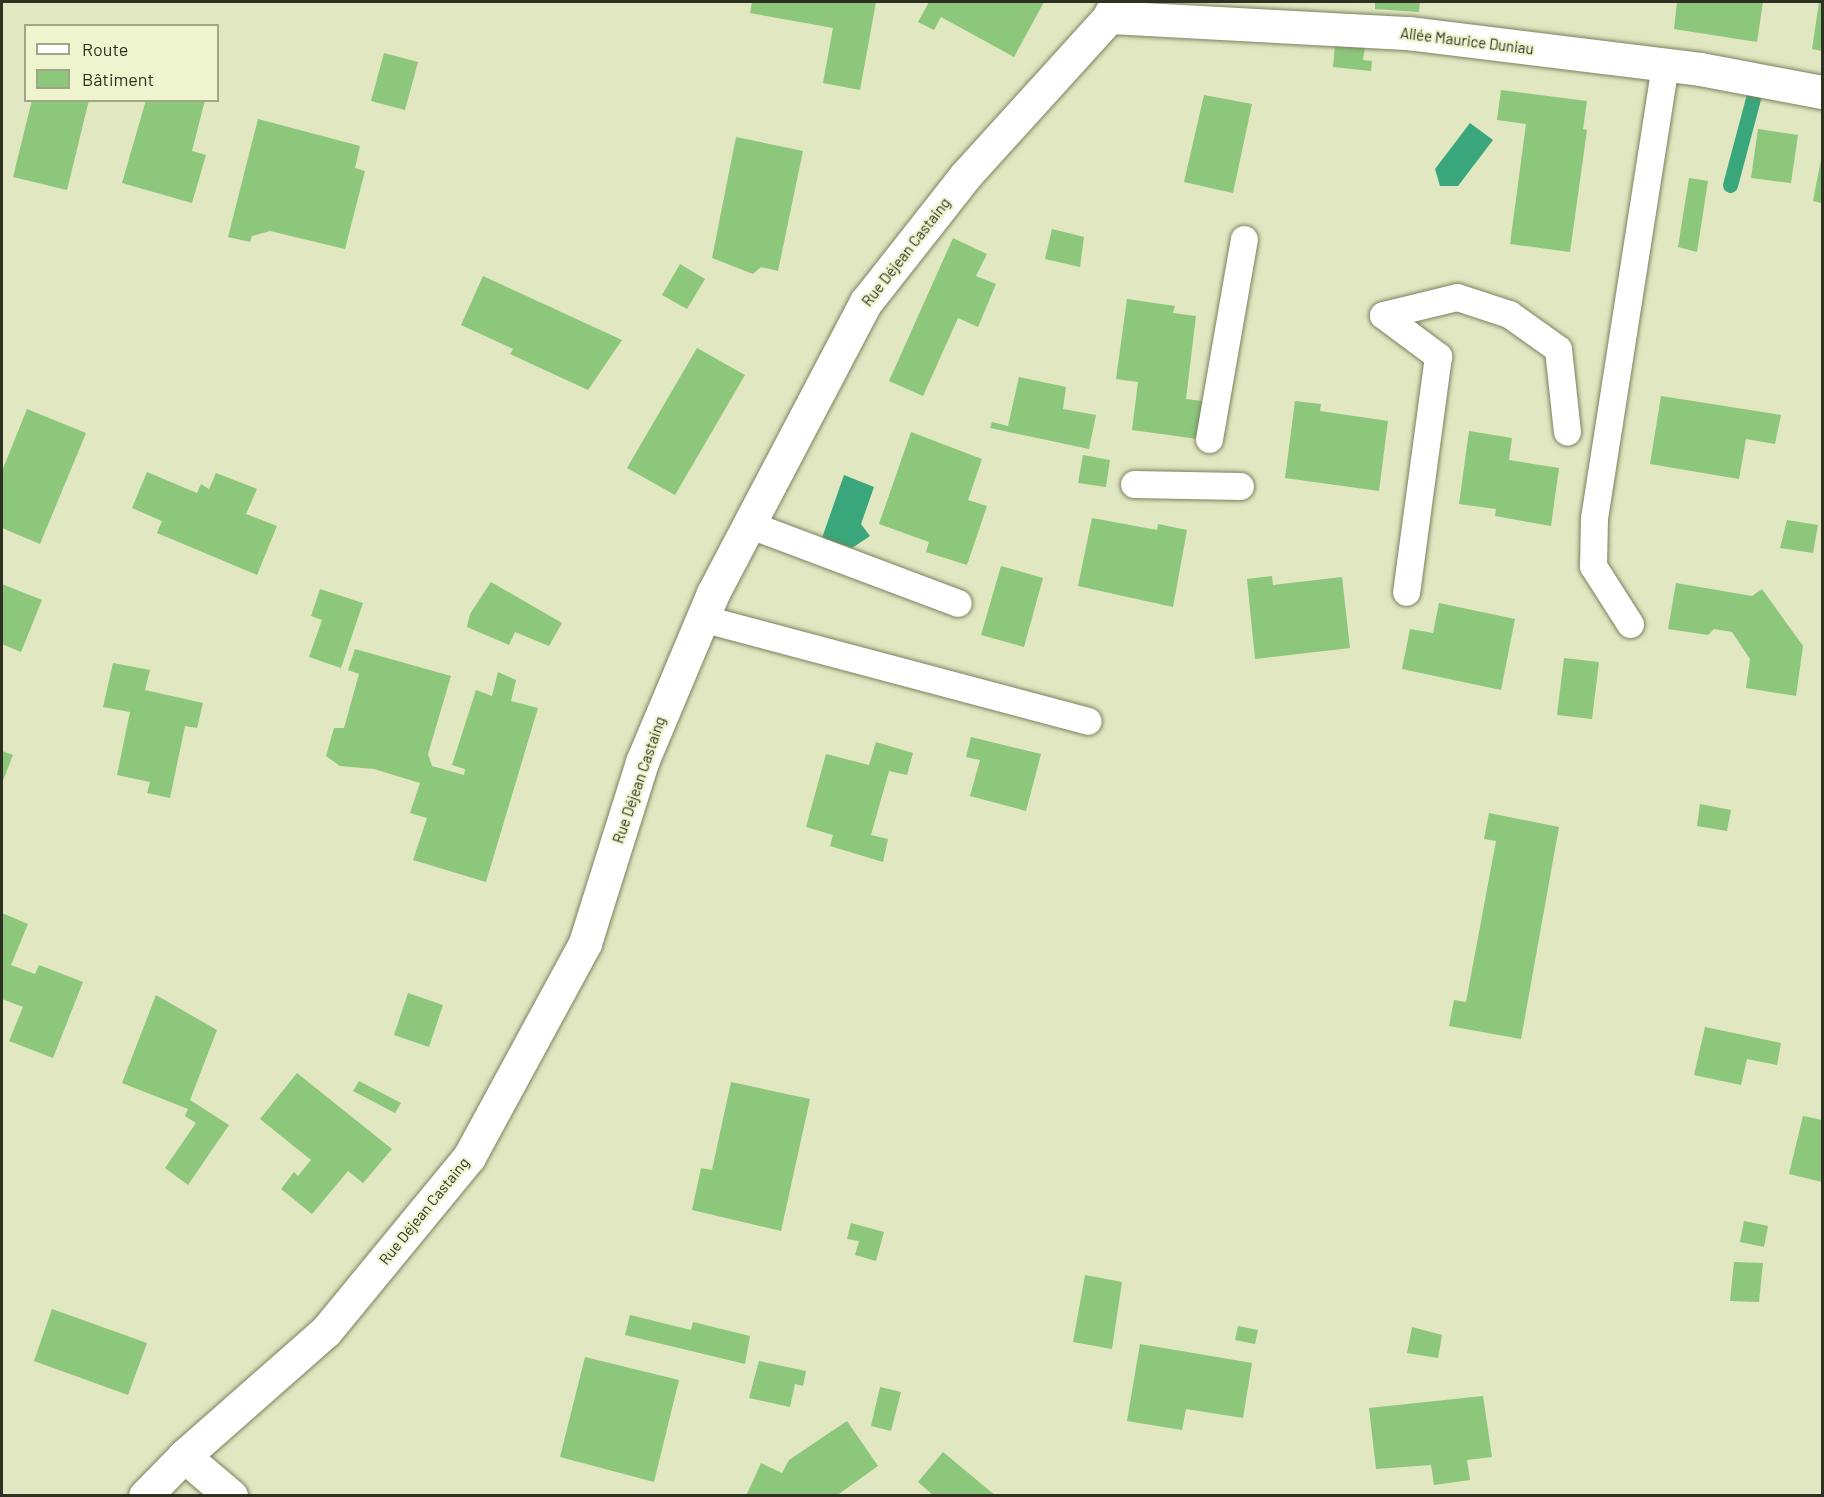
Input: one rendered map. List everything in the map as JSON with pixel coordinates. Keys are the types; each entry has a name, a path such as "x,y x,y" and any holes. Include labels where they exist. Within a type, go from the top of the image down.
{"street":[{"name":"Allée Maurice Duniau","path":"1112,9 1408,33 1665,65 1822,92"},
{"name":"Rue Déjean Castaing","path":"145,1496 184,1456 326,1331 469,1157 585,944 642,762 701,618 748,524 866,302 965,176 1112,9"},
{"path":"184,1456 231,1496"}],"lane":[{"path":"1630,624 1593,566 1594,518 1665,65"},
{"path":"1209,439 1244,239"},
{"path":"1406,592 1438,356 1383,315 1457,297 1509,314 1558,349 1567,432"},
{"path":"1134,484 1240,486"},
{"path":"748,524 958,603"},
{"path":"701,618 1088,721"}],"shaded area":[{"path":"1470,123 1493,140 1458,186 1440,186 1435,169"},
{"path":"844,475 874,487 861,524 870,536 852,548 822,538"}],"building":[{"path":"752,2 876,2 860,90 823,83 833,28 750,13"},
{"path":"929,2 1044,2 1014,57 941,17 934,30 918,22"},
{"path":"1375,2 1420,2 1419,12 1375,9"},
{"path":"1677,2 1763,2 1757,42 1674,29"},
{"path":"1819,2 1822,2 1822,51 1812,49"},
{"path":"1335,45 1365,47 1363,60 1372,61 1371,71 1333,67"},
{"path":"384,53 418,62 405,110 371,101"},
{"path":"1501,90 1587,101 1583,129 1587,130 1570,252 1510,244 1526,124 1497,120"},
{"path":"1204,95 1252,104 1233,193 1184,182"},
{"path":"32,102 89,102 67,190 13,177"},
{"path":"145,102 204,102 192,151 206,155 192,203 122,183"},
{"path":"258,119 360,146 355,168 365,171 345,249 270,231 252,236 250,242 228,237"},
{"path":"1758,129 1798,135 1791,183 1751,178"},
{"path":"736,137 803,151 778,271 761,267 753,274 712,258"},
{"path":"1822,160 1822,203 1813,201"},
{"path":"1689,178 1708,181 1697,252 1678,247"},
{"path":"1052,229 1084,237 1080,267 1045,259"},
{"path":"953,238 987,254 976,276 996,284 978,327 958,318 923,396 889,381"},
{"path":"680,264 705,279 687,309 662,295"},
{"path":"483,276 622,340 588,390 510,354 513,349 461,325"},
{"path":"1127,299 1175,306 1173,313 1196,316 1186,399 1202,401 1198,439 1132,430 1138,382 1116,379"},
{"path":"697,348 745,375 675,495 627,468"},
{"path":"1019,377 1066,387 1063,409 1096,415 1089,449 990,428 992,422 1008,426"},
{"path":"1661,396 1781,415 1775,444 1746,439 1739,479 1650,464"},
{"path":"1295,401 1321,404 1320,411 1388,421 1379,491 1285,478"},
{"path":"27,409 86,433 40,544 2,528 2,471"},
{"path":"1469,431 1512,438 1509,460 1559,468 1551,526 1495,516 1496,509 1459,504"},
{"path":"911,432 982,459 968,500 987,506 967,565 926,552 929,542 879,524"},
{"path":"1083,455 1110,460 1106,487 1078,483"},
{"path":"147,472 197,493 201,484 209,489 216,473 257,489 246,514 277,526 257,575 157,533 162,521 132,508"},
{"path":"1092,518 1157,530 1158,524 1187,530 1173,607 1078,586"},
{"path":"1787,520 1818,525 1813,553 1780,548"},
{"path":"1001,566 1043,578 1024,647 981,635"},
{"path":"1272,576 1273,585 1342,577 1350,648 1255,659 1247,579"},
{"path":"491,582 562,623 549,646 515,632 509,645 467,627 470,614"},
{"path":"1676,583 1752,596 1762,589 1803,646 1796,696 1746,688 1750,659 1732,632 1714,629 1708,635 1668,629"},
{"path":"2,584 42,600 21,652 2,644"},
{"path":"320,589 363,603 341,668 309,657 322,620 311,616"},
{"path":"1439,603 1515,619 1501,690 1402,669 1410,629 1433,633"},
{"path":"355,649 451,676 428,754 432,766 464,775 465,769 452,765 476,690 492,696 498,672 516,680 511,701 538,708 486,882 413,860 427,818 410,813 420,783 374,769 340,766 326,756 334,728 344,728 359,674 348,670"},
{"path":"1564,658 1599,662 1592,719 1557,715"},
{"path":"113,663 150,670 145,690 203,703 197,728 185,726 170,798 147,793 150,782 117,775 130,712 103,707"},
{"path":"971,737 1041,754 1026,811 970,796 980,760 966,757"},
{"path":"876,742 913,753 907,775 889,771 871,835 888,839 883,862 830,846 833,835 806,827 826,754 869,765"},
{"path":"2,751 13,755 2,783"},
{"path":"1700,804 1731,810 1727,831 1697,826"},
{"path":"1489,813 1559,827 1521,1039 1449,1026 1454,1000 1466,1002 1496,841 1484,839"},
{"path":"2,913 28,924 11,965 35,974 39,965 83,982 53,1058 9,1041 23,1007 2,999"},
{"path":"408,993 443,1005 429,1047 394,1035"},
{"path":"156,995 217,1030 190,1100 229,1125 188,1185 165,1168 196,1123 185,1116 188,1109 122,1083"},
{"path":"1705,1027 1781,1043 1777,1065 1747,1059 1741,1085 1694,1075"},
{"path":"297,1073 392,1149 363,1183 348,1171 312,1214 281,1189 294,1172 298,1176 311,1160 260,1119"},
{"path":"359,1081 401,1103 395,1113 353,1091"},
{"path":"731,1082 810,1099 781,1231 692,1210 701,1168 712,1170"},
{"path":"1803,1116 1822,1120 1822,1182 1789,1174"},
{"path":"1744,1221 1768,1226 1764,1247 1740,1242"},
{"path":"851,1223 884,1232 876,1261 855,1255 859,1241 847,1239"},
{"path":"1734,1262 1763,1263 1759,1302 1730,1301"},
{"path":"1085,1275 1122,1282 1112,1349 1073,1342"},
{"path":"52,1309 147,1343 128,1395 34,1361"},
{"path":"630,1315 691,1330 693,1322 750,1336 745,1364 625,1335"},
{"path":"1238,1326 1258,1330 1255,1344 1235,1340"},
{"path":"1412,1327 1442,1335 1438,1358 1407,1353"},
{"path":"1140,1344 1252,1363 1243,1418 1186,1409 1182,1430 1127,1421"},
{"path":"585,1357 679,1380 654,1482 560,1457"},
{"path":"759,1361 806,1371 803,1386 795,1384 790,1407 749,1398"},
{"path":"880,1387 901,1392 891,1431 871,1426"},
{"path":"1483,1396 1492,1457 1467,1460 1470,1480 1434,1485 1431,1465 1376,1469 1369,1408"},
{"path":"847,1421 878,1466 836,1496 746,1496 761,1463 782,1473 789,1460"},
{"path":"943,1452 996,1496 934,1496 918,1482"}],"waterway":[{"path":"1730,185 1758,80"}]}
